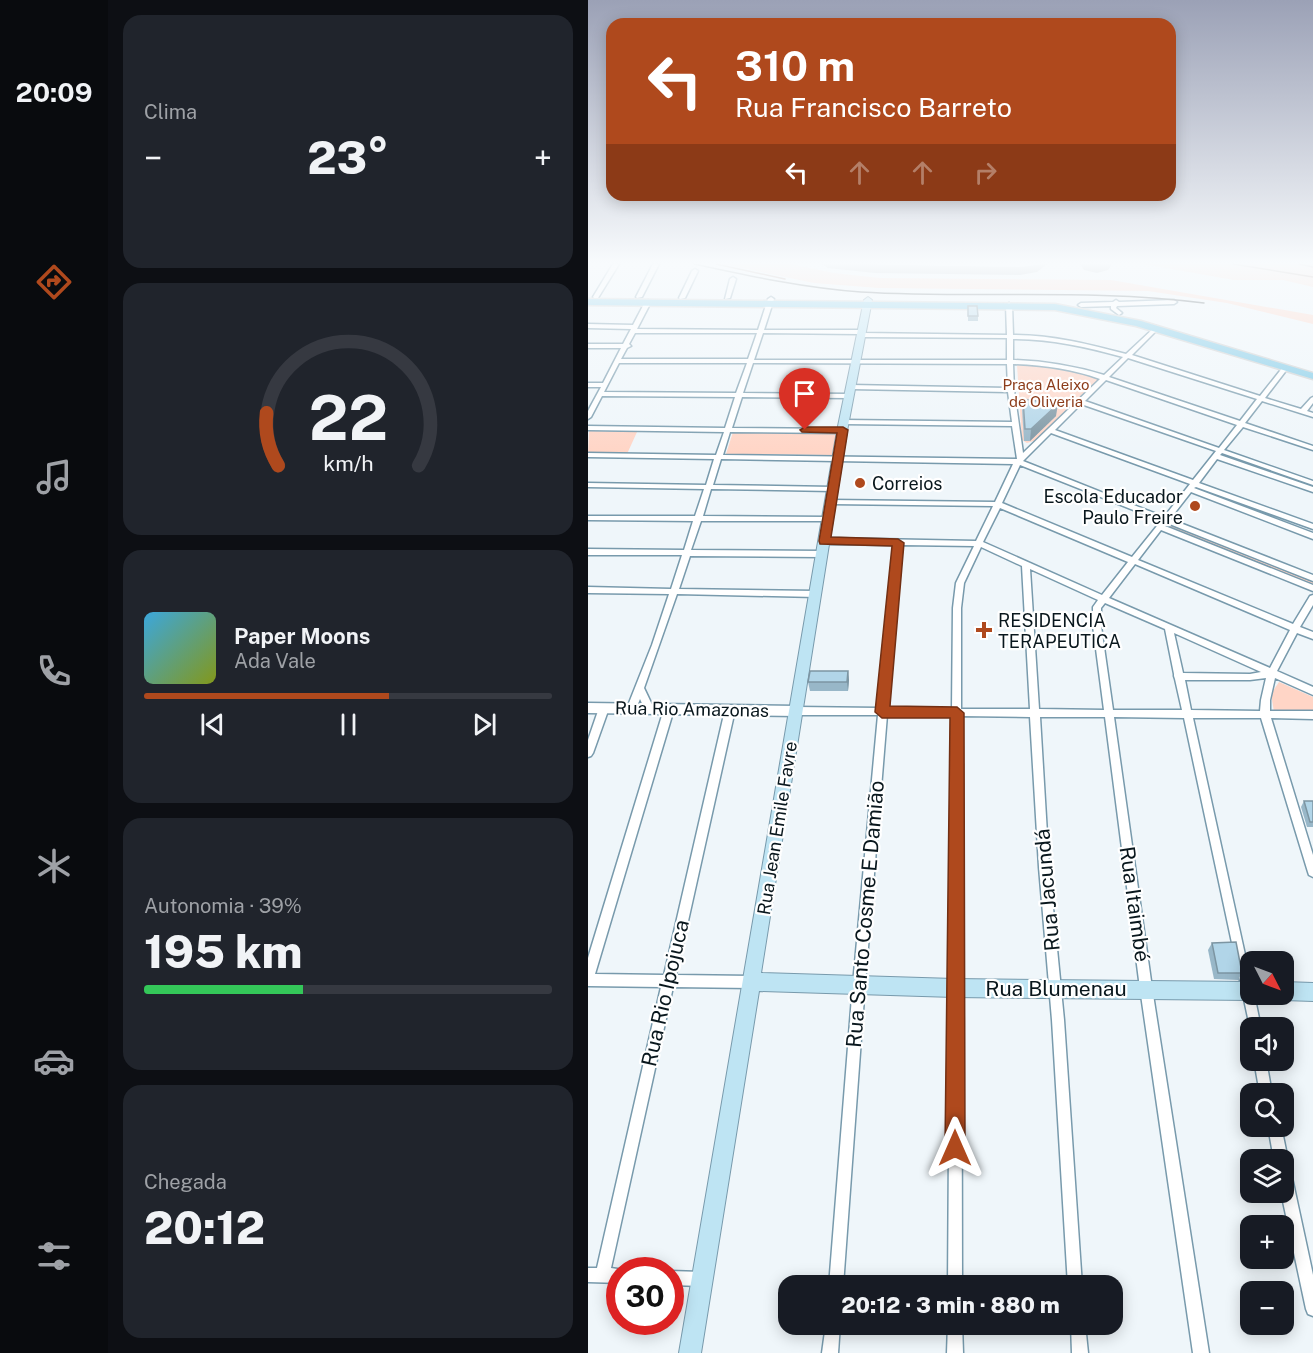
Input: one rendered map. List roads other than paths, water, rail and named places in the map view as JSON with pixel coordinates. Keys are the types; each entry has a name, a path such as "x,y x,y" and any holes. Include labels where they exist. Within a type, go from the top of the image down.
{"main road":[{"name":"Rua Jean Emile Favre","path":"690,1353 855,363 853,348 861,334 861,327"},
{"path":"1152,327 1313,376"},
{"path":"1168,327 1313,369"},
{"name":"Rua Blumenau","path":"752,982 809,979 859,984 954,988 1146,988 1240,991"},
{"path":"1294,992 1313,992"}],"street":[{"path":"620,327 1009,336 1073,342 1128,356 1313,416"},
{"path":"632,708 641,690 762,327"},
{"path":"1009,327 1011,390 1019,460"},
{"path":"955,1275 954,988 957,595 960,584 1019,460 1107,378 1156,328"},
{"path":"588,417 594,410 605,385 612,377 617,361 628,346 634,329"},
{"path":"588,346 628,346"},
{"path":"617,361 1011,362 1060,366 1107,378 1313,448"},
{"path":"1103,598 1285,368"},
{"path":"588,385 605,385"},
{"path":"600,394 741,395 851,385 1011,390"},
{"path":"1302,412 1313,399"},
{"path":"1082,402 1313,490"},
{"path":"588,428 729,429 844,419 1015,424"},
{"path":"1051,431 1313,536"},
{"path":"1017,441 1025,446 1041,441"},
{"path":"1218,454 1313,483"},
{"path":"588,455 1019,460 1313,588"},
{"path":"588,485 710,487 998,504 1313,636"},
{"path":"1192,486 1313,527"},
{"path":"588,518 828,519"},
{"path":"1163,523 1313,578"},
{"path":"588,552 687,554 898,543 980,544 1313,691"},
{"name":"Rua Santo Cosme E Damião","path":"837,1275 859,984 898,543"},
{"name":"Rua Jacundá","path":"1026,565 1033,713 1055,988 1074,1275"},
{"path":"588,590 816,594"},
{"name":"Rua Itaimbé","path":"1103,598 1096,615 1146,988 1201,1353"},
{"path":"1312,867 1307,833 1265,715 1264,701 1272,674 1313,598"},
{"path":"1169,628 1241,951"},
{"path":"1178,676 1250,677 1272,674"},
{"path":"641,690 649,709"},
{"name":"Rua Rio Amazonas","path":"588,708 797,711"},
{"path":"588,753 604,708"},
{"path":"669,709 588,979 752,982"},
{"name":"Rua Rio Ipojuca","path":"595,1275 667,982 730,710"},
{"path":"797,711 1313,715"},
{"path":"1290,1203 1313,1309"},
{"path":"684,1278 702,1279"},
{"path":"830,1353 832,1335"},
{"path":"955,1335 956,1353"},
{"path":"1079,1335 1080,1353"}],"place":[{"name":"Correios","path":"860,483"},
{"name":"Escola Educador Paulo Freire","path":"1195,506"},
{"name":"RESIDENCIA TERAPEUTICA","path":"984,630"}],"park label":[{"name":"Praça Aleixo de Oliveria","path":"1046,392"}]}
